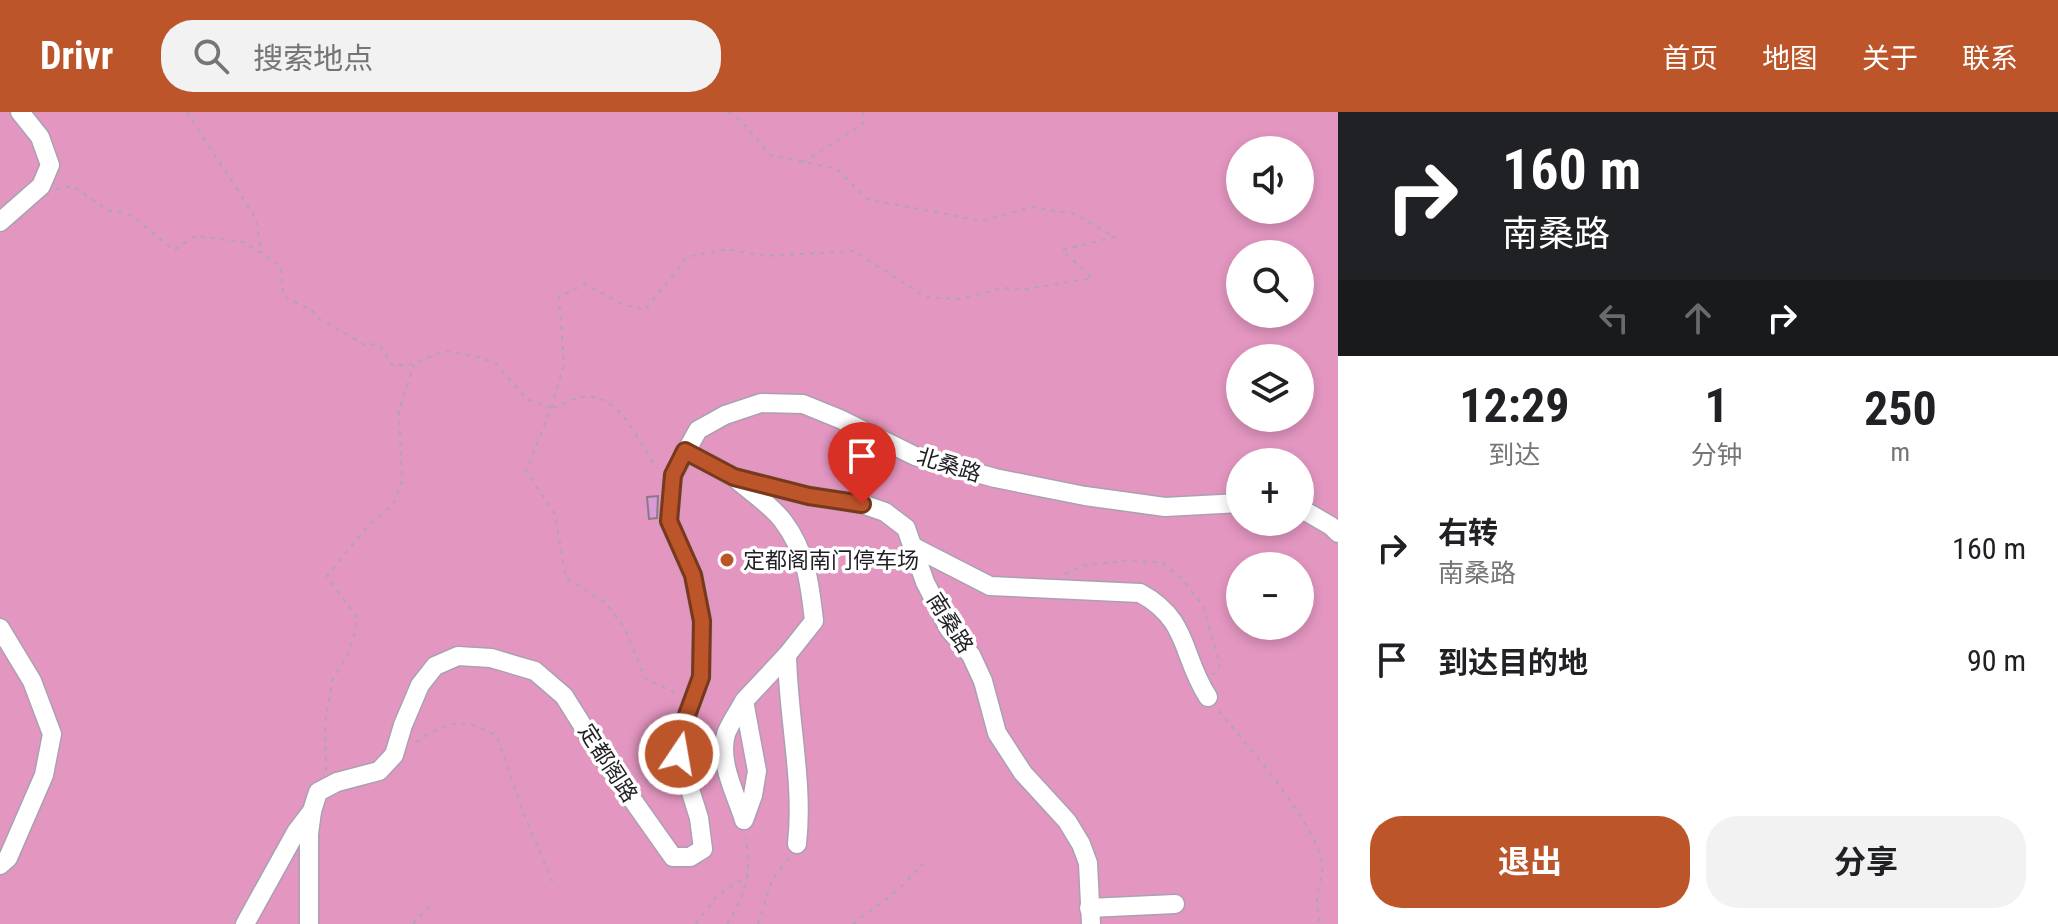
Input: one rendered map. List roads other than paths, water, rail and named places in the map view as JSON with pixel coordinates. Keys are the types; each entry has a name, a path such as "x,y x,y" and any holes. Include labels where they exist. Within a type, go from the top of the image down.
{"street":[{"path":"0,222 41,186 50,165 40,137 20,112"},
{"name":"北桑路","path":"685,451 698,430 725,415 761,403 803,404 915,456 995,478 1085,496 1165,507 1226,504"},
{"name":"定都阁路","path":"312,811 318,792 337,782 379,771 394,755 420,685 435,666 458,656 491,658 535,671 564,696 603,758 673,857 690,857 703,849 699,818 679,754 683,726 701,677 702,621 693,575 669,521 673,475 685,451"},
{"name":"南桑路","path":"685,451 734,477 809,496 862,504 885,512 906,528 925,582 949,629 971,655 983,681 997,733 1023,773 1067,821 1081,844 1088,863 1090,916"},
{"path":"734,477 782,519 803,556 810,581 814,621 744,701 726,735 725,757 744,820 757,771 744,701"},
{"path":"1314,516 1338,533"},
{"path":"912,546 990,586 1140,593 1156,601 1178,626 1197,681 1208,697"},
{"path":"0,628 32,681 52,734 44,775 8,858 0,865"},
{"path":"787,655 787,691 800,820 797,844"},
{"path":"245,924 289,843 312,811"},
{"path":"309,924 312,811"},
{"path":"1090,916 1175,904"}],"place":[{"name":"定都阁南门停车场","path":"727,560"}]}
